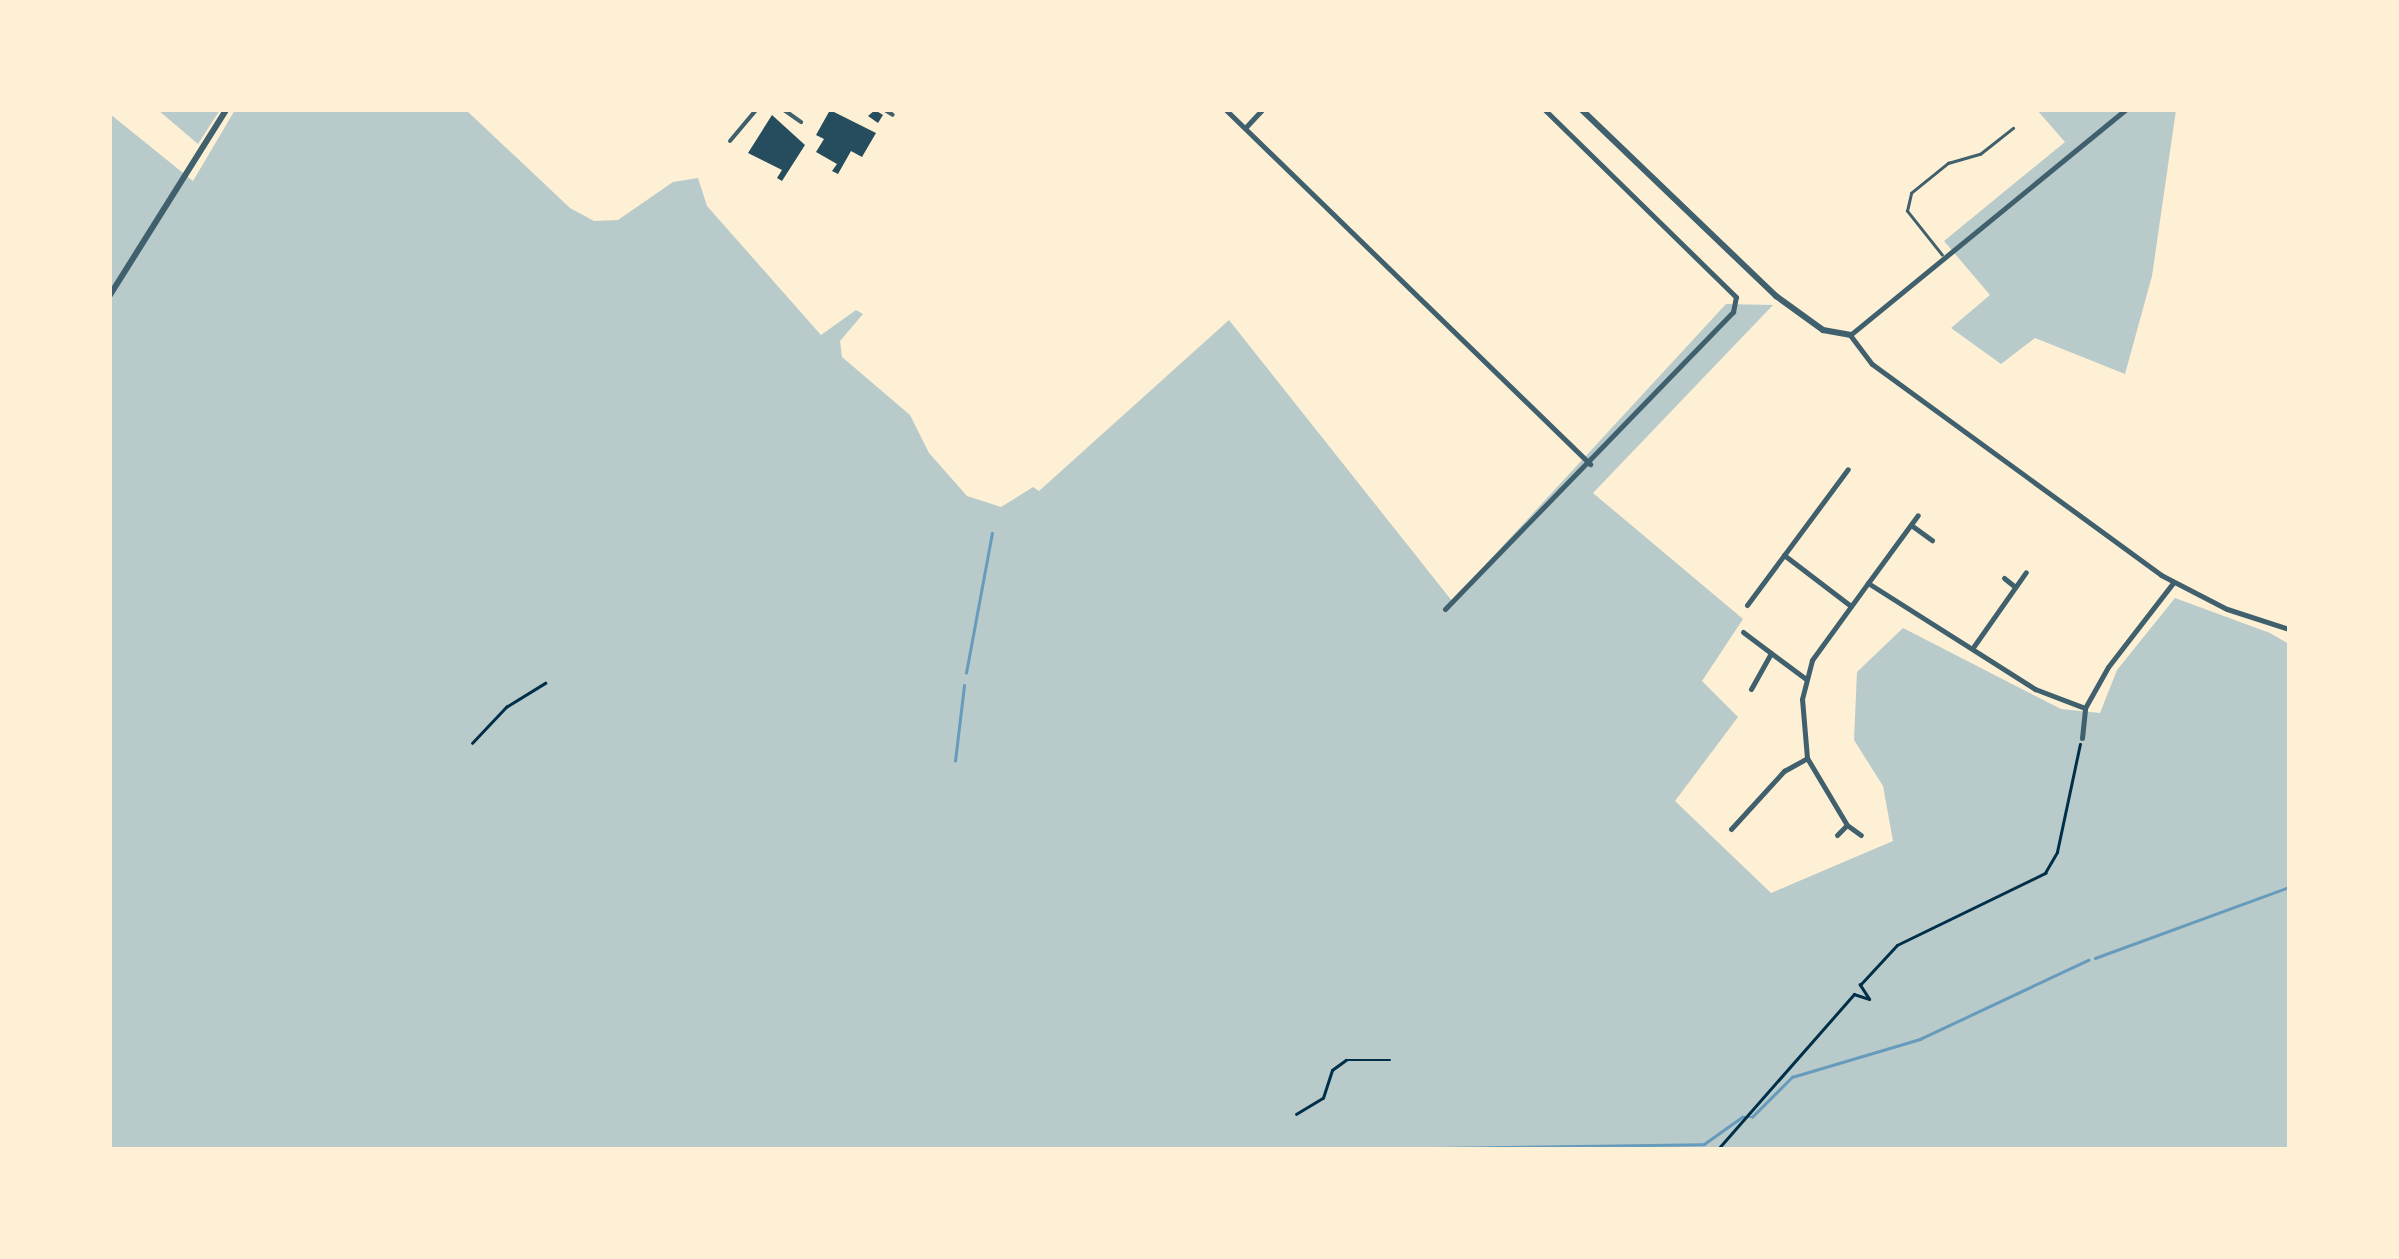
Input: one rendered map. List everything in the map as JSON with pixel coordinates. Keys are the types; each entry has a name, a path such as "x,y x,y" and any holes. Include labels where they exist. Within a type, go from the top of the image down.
{"street":[{"path":"110,295 196,166 226,110"},
{"path":"730,141 756,110"},
{"path":"784,110 801,122"},
{"path":"885,110 892,114"},
{"path":"1226,110 1590,464"},
{"path":"1245,128 1262,110"},
{"path":"1445,609 1590,464 1733,312 1736,296 1545,110"},
{"path":"1582,110 1776,296 1823,330 1850,335 1872,364 2174,583 2289,630"},
{"path":"1850,335 2125,110"},
{"path":"1747,605 1848,469"},
{"path":"1862,835 1847,825 1807,758 1806,679 1851,606 1918,515"},
{"path":"1912,525 1932,540"},
{"path":"1784,555 1851,606"},
{"path":"1974,646 2026,572"},
{"path":"2004,578 2014,586"},
{"path":"1868,583 1974,646 2036,690 2085,708"},
{"path":"2082,738 2085,708 2174,583"},
{"path":"1743,632 1806,679"},
{"path":"1750,689 1772,653"},
{"path":"1731,829 1784,770 1807,758"},
{"path":"1837,835 1847,825"}],"lane":[{"path":"1944,257 1907,211 1911,193 1948,163 1980,154 2013,128"}],"path":[{"path":"472,743 506,708 545,684"},
{"path":"1718,1149 1854,994 1869,999 1860,986 1907,938 2045,873 2057,852 2082,738"},
{"path":"1296,1114 1322,1098 1332,1070 1346,1060 1390,1060"}],"shaded area":[{"path":"158,110 220,110 198,144"},
{"path":"235,110 466,110 570,208 594,221 618,220 673,182 698,178 707,206 821,335 856,310 863,314 840,341 842,357 910,415 929,453 967,496 1001,507 1033,487 1039,491 1229,320 1452,601 1726,304 1773,305 1593,493 1743,619 1702,681 1738,717 1675,801 1771,893 1893,841 1883,786 1854,740 1857,672 1903,628 2061,709 2100,713 2117,670 2175,598 2270,633 2289,644 2289,1149 110,1149 110,114 193,181"},
{"path":"2037,110 2176,110 2152,276 2125,374 2035,338 2001,364 1951,328 1990,295 1944,241 2065,142"}],"building":[{"path":"830,110 876,133 862,157 851,151 838,174 832,171 837,164 816,152 824,139 816,135"},
{"path":"875,110 883,115 878,123 868,116"},
{"path":"772,115 805,145 782,181 777,178 782,170 748,153"}],"waterway":[{"path":"966,673 992,533"},
{"path":"955,761 964,686"},
{"path":"2095,958 2289,887"},
{"path":"1364,1149 1704,1144 1742,1117 1752,1117 1792,1077 1920,1039 2088,960"}]}
